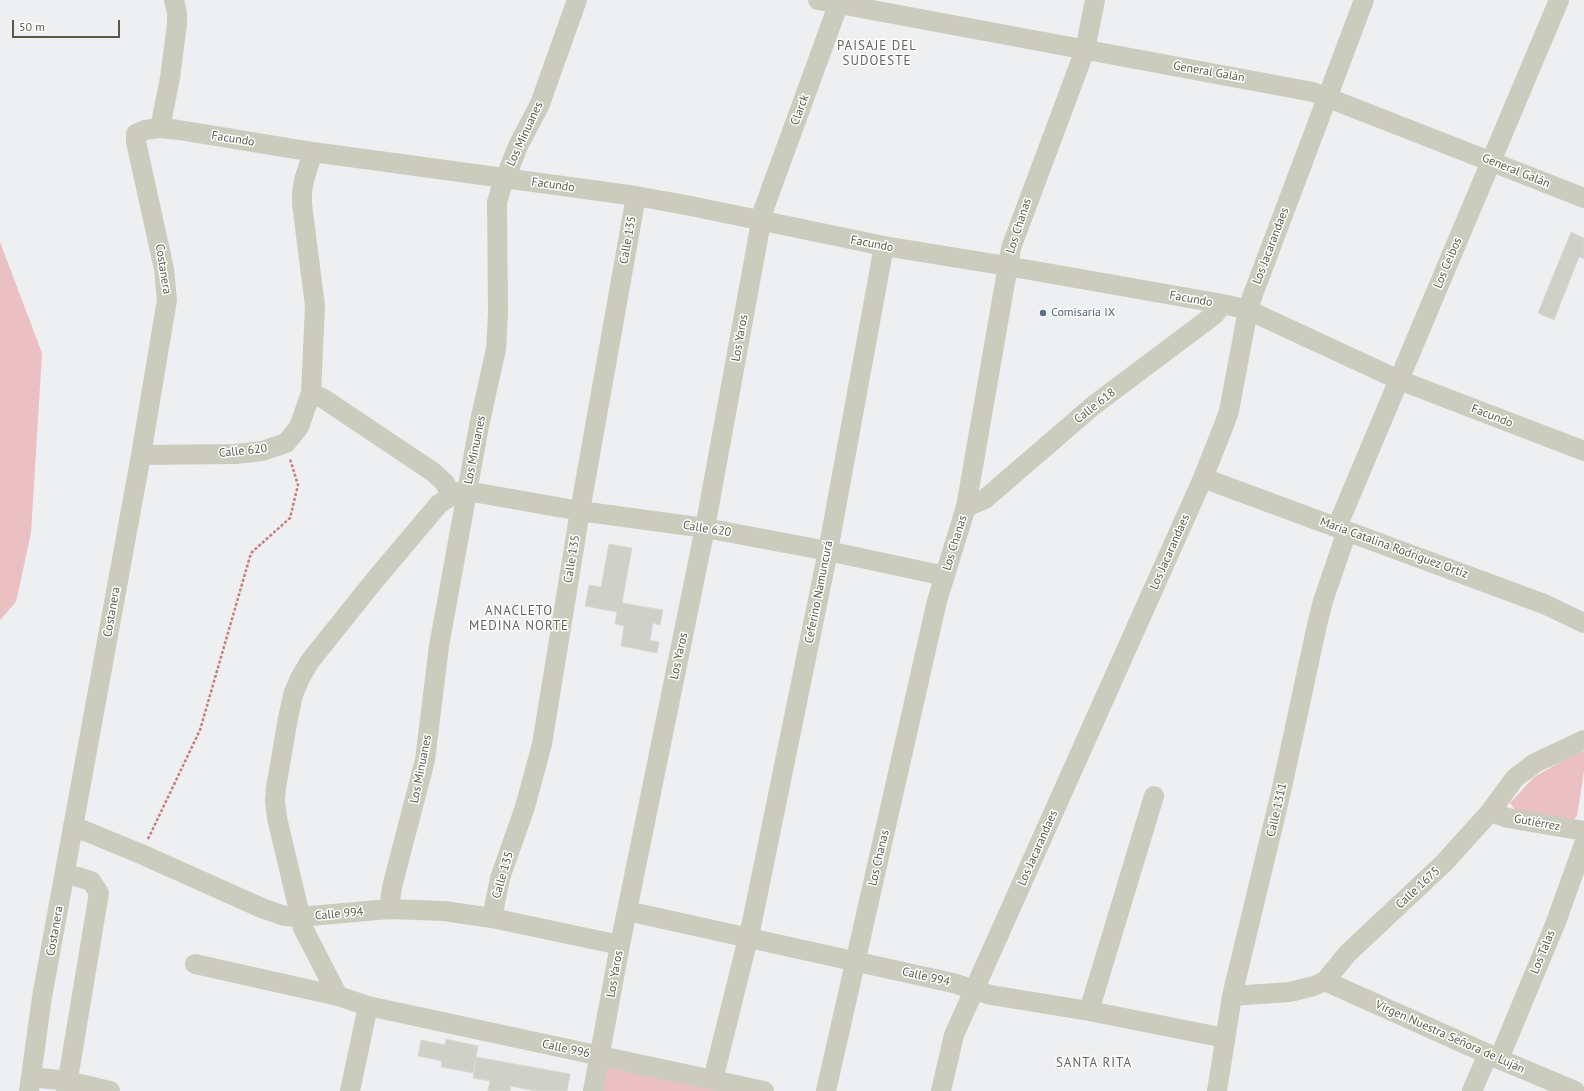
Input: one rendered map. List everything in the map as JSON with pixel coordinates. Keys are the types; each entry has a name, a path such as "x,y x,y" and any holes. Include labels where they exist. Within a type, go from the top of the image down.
{"street":[{"path":"160,128 170,78 177,24 177,13 174,0"},
{"name":"Los Minuanes","path":"389,909 392,887 425,760 459,493 498,334 497,202 505,178 524,134 540,104 577,0"},
{"name":"General Galán","path":"818,0 839,2 1085,50 1313,92 1584,198"},
{"name":"Los Chanas","path":"826,1091 937,602 966,507 1007,266 1014,237 1085,50 1095,0"},
{"name":"Los Jacarandaes","path":"947,1090 954,1035 975,991 1203,478 1229,410 1248,310 1364,0"},
{"name":"Los Ceibos","path":"1342,529 1399,380 1559,0"},
{"name":"Clarck","path":"761,221 763,211 839,2"},
{"name":"Facundo","path":"136,134 145,130 160,128 313,152 636,196 884,246 1223,304 1248,310 1399,380 1584,451"},
{"name":"Costanera","path":"30,1084 42,997 168,300 164,269 136,142 136,134"},
{"path":"286,443 299,427 311,393 315,306 302,204 302,193 304,180 313,152"},
{"name":"Calle 135","path":"492,918 500,878 525,807 542,744 580,511 636,196"},
{"name":"Los Yaros","path":"593,1091 620,946 705,528 761,221"},
{"name":"Ceferino Namuncurá","path":"712,1080 749,937 828,551 884,246"},
{"name":"Calle 618","path":"966,507 984,499 1094,405 1214,315 1223,304"},
{"path":"311,393 324,398 433,472 459,493 440,504 374,581 310,661 300,678 293,695 275,801 299,917 303,928 338,996"},
{"name":"Calle 620","path":"141,455 236,454 262,451 286,443"},
{"name":"Maria Catalina Rodriguez Ortiz","path":"1203,478 1544,604 1584,623"},
{"name":"Calle 620","path":"459,493 705,528 828,551 945,576"},
{"name":"Calle 1311","path":"1216,1091 1232,996 1281,792 1317,624 1342,529"},
{"name":"Calle 1675","path":"1325,981 1348,953 1444,863 1490,812 1515,778 1535,763 1584,740"},
{"path":"1089,1011 1154,796"},
{"name":"Gutiérrez","path":"1490,812 1508,818 1584,831"},
{"name":"Calle 994","path":"73,826 141,854 264,909 285,916 299,917 389,909 444,911 492,918 620,946"},
{"name":"Los Talas","path":"1472,1091 1494,1057 1556,922 1584,844"},
{"path":"65,873 91,881 98,893 67,1086"},
{"name":"Calle 994","path":"627,911 953,983 991,995 1089,1011 1225,1038"},
{"name":"Calle 996","path":"195,964 338,996 368,1006 764,1091"},
{"path":"1232,996 1290,992 1314,986 1325,981"},
{"name":"Virgen Nuestra Señora de Luján","path":"1325,981 1494,1057 1554,1087 1575,1091"},
{"path":"350,1091 368,1006"},
{"path":"30,1084 67,1086 110,1091"}],"path":[{"path":"141,854 200,730 252,553 290,518 298,485 286,443"}],"shaded area":[{"path":"0,242 42,353 31,533 16,602 0,620"},
{"path":"1580,751 1584,752 1584,771 1577,816 1571,822 1516,811 1510,803 1534,777"},
{"path":"599,1056 764,1091 593,1091"}],"building":[{"path":"1571,232 1584,238 1584,259 1579,257 1554,320 1538,313"},
{"path":"609,544 632,548 622,603 663,610 660,625 653,623 650,640 659,642 657,653 621,646 624,626 615,624 617,612 585,606 589,585 601,587"},
{"path":"446,1039 478,1046 473,1073 441,1067 442,1061 418,1056 421,1040 445,1045"},
{"path":"476,1057 570,1074 567,1091 536,1091 511,1086 510,1091 488,1091 490,1081 473,1078"}],"place":[{"name":"Comisaría IX","path":"1043,313"}],"district":[{"name":"PAISAJE DEL SUDOESTE","path":"877,54"},
{"name":"ANACLETO MEDINA NORTE","path":"519,618"},
{"name":"SANTA RITA","path":"1094,1063"}]}
